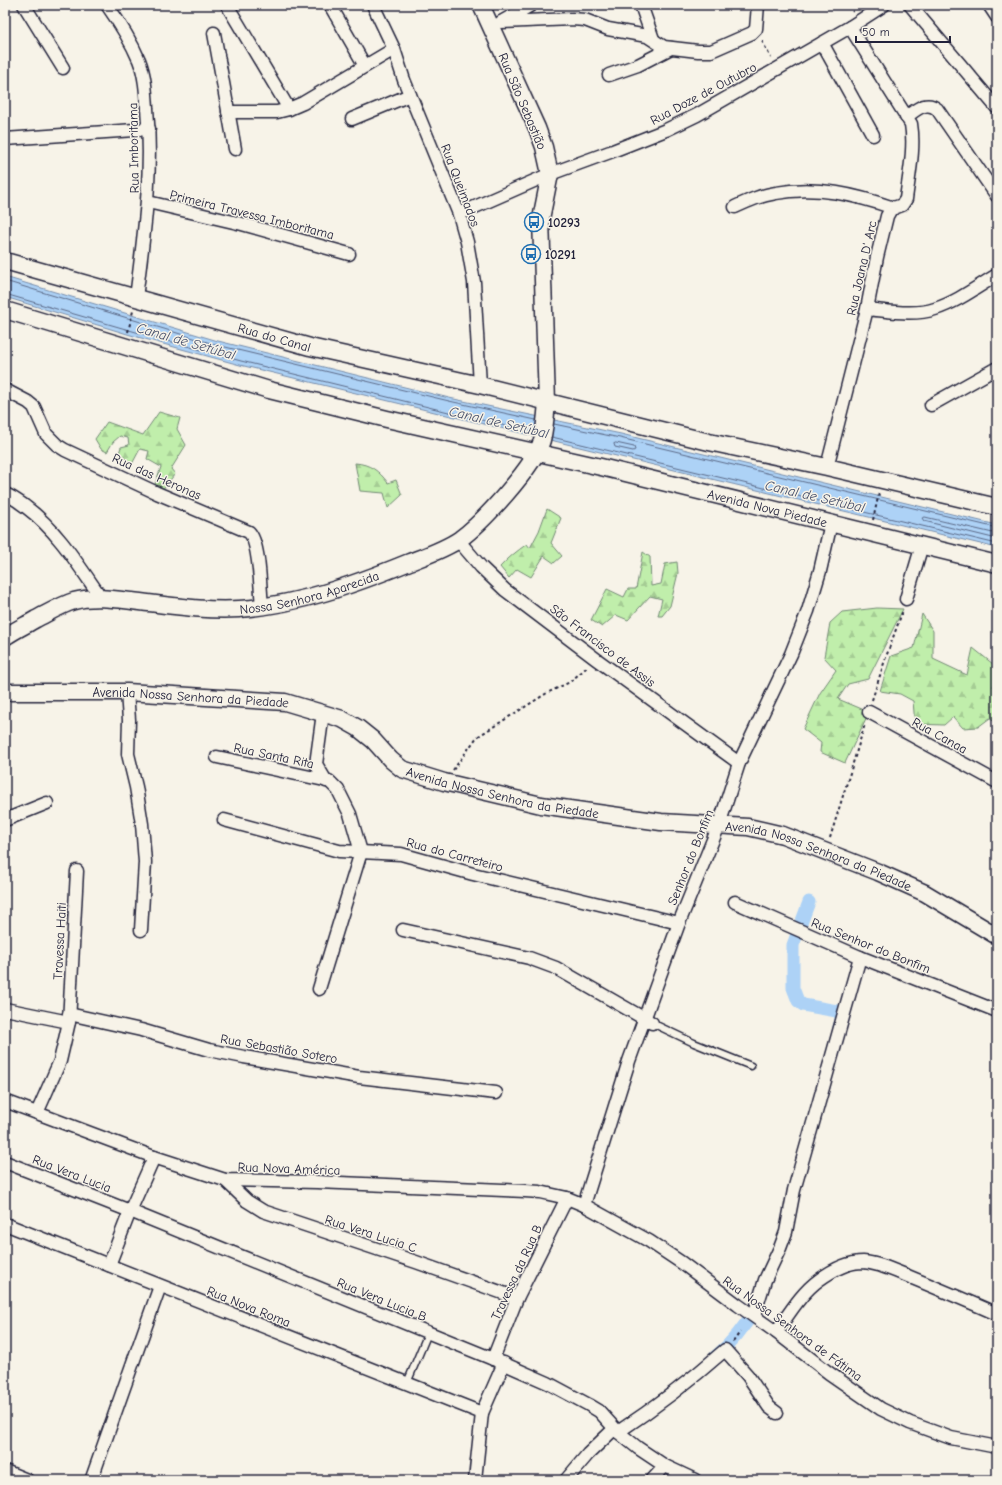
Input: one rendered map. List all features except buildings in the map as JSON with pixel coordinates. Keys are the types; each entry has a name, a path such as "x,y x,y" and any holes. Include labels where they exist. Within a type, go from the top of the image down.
{"street":[{"path":"24,5 63,68"},
{"path":"227,5 289,109"},
{"path":"330,5 365,66"},
{"name":"Rua Queimados","path":"373,5 394,49 410,95 459,214 467,242 474,282 480,385"},
{"name":"Rua São Sebastião","path":"481,5 496,24 537,128 546,154 550,174 541,219 547,409"},
{"path":"496,24 531,5"},
{"path":"641,5 653,39 658,44 671,48 711,51 745,38 756,29 758,5"},
{"name":"Rua Doze de Outubro","path":"459,214 550,174 666,130 698,115 850,27 884,5"},
{"path":"910,5 997,108"},
{"path":"989,5 997,17"},
{"name":"Rua Imboritama","path":"110,6 139,61 145,85 149,129 148,202 136,298"},
{"path":"496,24 572,19 585,20 608,29 638,34 653,39"},
{"name":"Rua Joana D' Arc","path":"827,467 867,309 887,216 889,211 902,205 906,199 913,133 911,124 850,27"},
{"path":"214,33 235,149"},
{"path":"822,42 873,134"},
{"path":"609,76 638,65 671,48"},
{"path":"228,112 277,112 289,109 303,103 394,49"},
{"path":"352,119 410,95"},
{"path":"906,117 925,105 933,106 997,196"},
{"path":"5,140 149,129"},
{"path":"735,207 754,198 796,190 823,191 851,195 894,208"},
{"name":"Primeira Travessa Imboritama","path":"148,202 242,224 349,254"},
{"name":"Rua do Canal","path":"5,261 310,348 480,385 547,409"},
{"path":"867,309 905,312 934,310 950,303 997,275"},
{"path":"5,310 268,390 387,419 539,446"},
{"path":"931,405 997,368"},
{"name":"Rua das Heronas","path":"5,390 28,402 34,407 46,434 57,445 65,450 157,493 249,532 255,540 257,551 262,606"},
{"path":"547,409 827,467 997,507"},
{"name":"Nossa Senhora Aparecida","path":"5,637 53,610 74,601 102,599 212,609 234,609 262,606 319,594 379,574 440,550 458,540 473,529 516,482 539,446 547,409"},
{"name":"Avenida Nova Piedade","path":"539,446 831,523 997,564"},
{"path":"5,494 16,499 39,516 50,528 102,599"},
{"name":"Senhor do Bonfim","path":"584,1205 648,1021 679,924 719,825 739,763 791,654 808,610 820,571 831,523"},
{"name":"São Francisco de Assis","path":"458,540 505,590 596,659 739,763"},
{"path":"906,599 922,545"},
{"name":"Avenida Nossa Senhora da Piedade","path":"5,692 127,692 285,702 323,712 342,719 358,728 373,740 391,760 402,769 444,782 541,806 661,822 748,827 783,835 832,853 925,893 997,936"},
{"path":"127,692 129,720 128,754 136,788 145,862 141,930"},
{"path":"319,988 360,852 350,814 340,793 335,786 329,781 326,781 316,764 323,712"},
{"name":"Rua Canaa","path":"869,712 997,782"},
{"name":"Rua Santa Rita","path":"217,757 326,781"},
{"path":"5,820 47,802"},
{"name":"Rua do Carreteiro","path":"224,820 344,852 400,854 473,874 679,924"},
{"name":"Travessa Haiti","path":"69,1018 77,871"},
{"name":"Rua Senhor do Bonfim","path":"735,902 860,957 997,1011"},
{"path":"403,930 542,962 556,968 648,1021"},
{"path":"756,1312 765,1280 786,1232 794,1190 860,957"},
{"name":"Rua Sebastião Sotero","path":"5,1009 141,1030 209,1050 359,1077 496,1093"},
{"path":"37,1113 60,1061 69,1018"},
{"name":"Rua Nova América","path":"5,1101 154,1157 224,1180 317,1182 540,1192 567,1198 584,1205"},
{"path":"109,1266 130,1211 154,1157"},
{"name":"Rua Vera Lucia","path":"5,1162 130,1211"},
{"name":"Rua Vera Lucia C","path":"224,1180 247,1201 263,1211 416,1262 517,1298"},
{"name":"Travessa da Rua B","path":"475,1480 482,1413 517,1298 567,1198"},
{"name":"Rua Nossa Senhora de Fátima","path":"584,1205 666,1251 738,1306 756,1312 776,1332 829,1373 881,1409 910,1423 951,1438 997,1447"},
{"name":"Rua Vera Lucia B","path":"130,1211 498,1361 548,1383 589,1405 604,1416 616,1430 638,1448 665,1466 695,1480"},
{"name":"Rua Nova Roma","path":"5,1224 482,1413"},
{"path":"776,1332 807,1291 818,1280 834,1270 857,1262 873,1263 997,1314"},
{"path":"92,1478 160,1286"},
{"path":"566,1480 588,1454 616,1430 676,1391 725,1350 748,1376 769,1407 778,1414"},
{"path":"652,1480 665,1466"},
{"path":"5,1471 27,1480"}],"lane":[{"path":"648,1021 694,1043 751,1066"},
{"path":"407,1383 428,1333"}],"path":[{"path":"756,29 777,70"},
{"path":"127,336 133,314"},
{"path":"873,518 879,494"},
{"path":"444,782 477,737 547,693 570,682 596,659"}],"green space":[{"path":"159,412 180,418 177,429 186,445 171,469 175,474 162,490 154,487 161,467 147,459 149,451 140,449 132,464 119,453 121,447 129,445 128,438 120,436 113,442 107,452 101,449 95,439 107,422 143,435"},
{"path":"355,463 374,469 388,483 396,480 402,495 388,508 384,493 360,491"},
{"path":"547,509 561,518 551,543 562,556 554,563 544,556 531,577 517,569 509,578 500,567 527,544 530,548 539,531"},
{"path":"643,552 650,557 651,586 661,584 665,564 677,562 678,573 670,606 662,616 658,616 662,599 650,596 628,620 616,615 602,627 591,620 607,589 624,597 628,589 636,589"},
{"path":"877,608 903,609 868,679 848,684 838,699 869,712 845,763 820,752 821,743 803,729 820,693 836,670 824,657 830,623 842,612"},
{"path":"922,614 933,631 933,659 967,675 973,648 993,664 997,662 997,722 990,718 978,727 963,728 953,717 944,725 915,724 913,701 900,694 880,691 891,656 914,648"}],"water":[{"name":"Canal de Setúbal","path":"5,277 218,341 449,398 621,434 997,525 997,548 240,365 134,336 5,297"}],"waterway":[{"path":"809,902 793,945 793,988 798,1001 803,1005 837,1011 842,1017 839,1027"},
{"path":"715,1357 738,1333 757,1306"}],"place":[{"name":"10293","path":"534,222"},
{"name":"10291","path":"531,254"}]}
